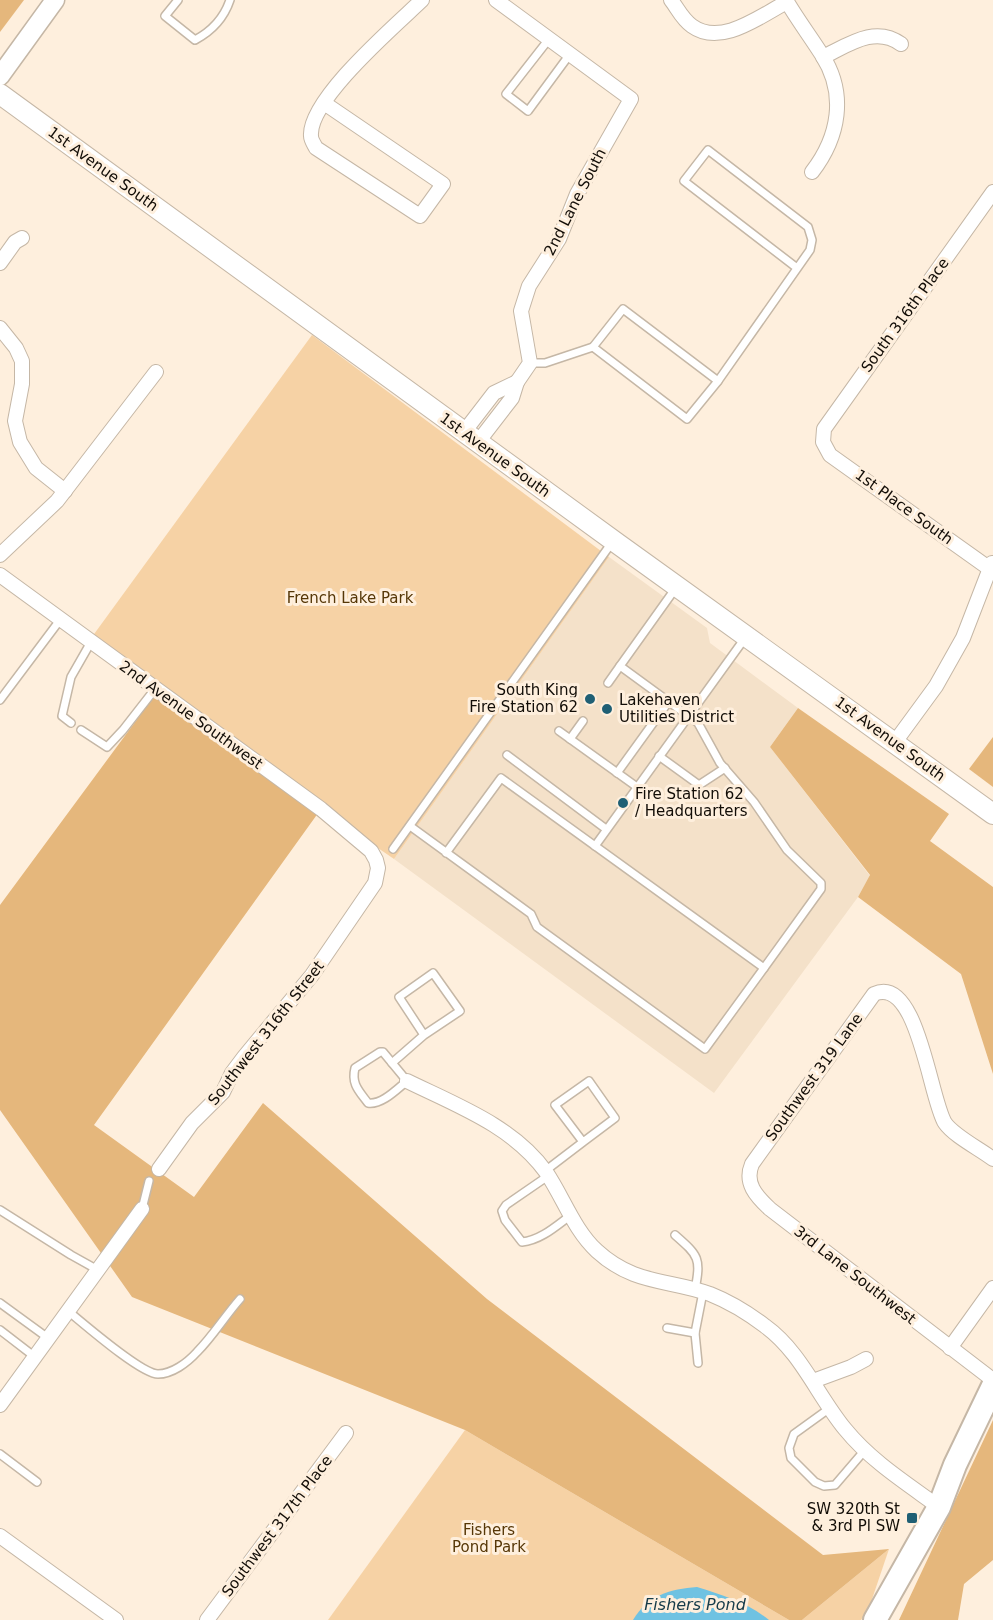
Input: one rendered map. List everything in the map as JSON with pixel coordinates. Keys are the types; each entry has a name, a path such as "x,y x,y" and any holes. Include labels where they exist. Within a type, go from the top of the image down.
{"main road":[{"name":"1st Avenue South","path":"0,94 613,541 993,814"},
{"path":"876,1620 939,1507 955,1465 993,1386"}],"street":[{"path":"0,76 55,0"},
{"path":"324,103 443,184 420,216 316,148 310,137 324,103 341,78 422,0"},
{"name":"2nd Lane South","path":"496,0 631,99 577,194 559,239 529,286 520,311 530,363"},
{"path":"671,0 687,22 697,29 712,34 732,30 787,1 823,57 834,84 838,110 828,149 812,172"},
{"path":"823,57 874,35 887,37 901,44"},
{"name":"South 316th Place","path":"823,441 824,429 993,192"},
{"path":"0,263 15,242 22,238"},
{"path":"0,328 16,348 22,361 22,384 15,422 20,442 36,468 65,490"},
{"path":"471,437 494,393 517,382 530,363"},
{"path":"0,555 45,513 65,490 156,372"},
{"name":"1st Place South","path":"823,441 830,454 991,565"},
{"path":"895,742 936,686 963,638 991,565"},
{"name":"2nd Avenue Southwest","path":"0,575 321,809 363,843 376,860"},
{"name":"Southwest 316th Street","path":"159,1169 192,1123 223,1092 235,1068 312,975 356,913 378,878 376,860"},
{"name":"Southwest 319 Lane","path":"759,1154 874,994 885,992 892,994 903,1004 910,1016 945,1122 993,1159"},
{"path":"407,1081 506,1133 533,1156 547,1173 590,1243 614,1264 644,1279 699,1291 735,1306 768,1328 793,1353 830,1408 865,1450 891,1473 939,1507"},
{"name":"3rd Lane Southwest","path":"759,1154 748,1176 752,1189 763,1203 993,1380"},
{"path":"0,1405 142,1209"},
{"path":"950,1348 993,1288"},
{"path":"813,1381 866,1359"},
{"name":"Southwest 317th Place","path":"207,1620 346,1433"},
{"path":"0,1536 116,1620"}],"lane":[{"path":"178,0 165,16 195,40 207,34 222,18 230,0"},
{"path":"549,39 506,94 528,111 570,54"},
{"path":"593,347 687,419 718,381 810,250 812,240 808,226 708,150 684,181 797,268"},
{"path":"530,363 545,363 593,347 623,309 718,381"},
{"path":"393,849 613,541"},
{"path":"608,683 677,587"},
{"path":"0,700 60,620"},
{"path":"595,846 746,636"},
{"path":"71,723 62,716 71,677 91,642"},
{"path":"410,826 531,914 537,927 705,1049 822,885 820,880 787,850 754,802 725,768 702,729 689,716 620,666"},
{"path":"81,730 107,747 155,689"},
{"path":"617,773 669,701"},
{"path":"570,739 583,721"},
{"path":"559,731 637,787"},
{"path":"507,754 606,830"},
{"path":"659,756 699,785 725,768"},
{"path":"447,853 501,778 764,968"},
{"path":"392,1063 424,1035 460,1011 433,973 399,997 424,1035"},
{"path":"380,1052 383,1052 407,1081 381,1101 373,1104 368,1103 353,1082 355,1068 380,1052"},
{"path":"571,1215 550,1232 531,1241 522,1242 505,1220 502,1210 615,1118 589,1081 555,1105 583,1142"},
{"path":"142,1209 149,1181"},
{"path":"0,1210 98,1270"},
{"path":"675,1235 696,1256 699,1268 695,1333 698,1363"},
{"path":"68,1311 126,1357 148,1372 157,1374 171,1371 197,1352 240,1299"},
{"path":"0,1303 48,1338"},
{"path":"667,1328 695,1333"},
{"path":"0,1330 35,1357"},
{"path":"830,1408 794,1434 789,1448 792,1458 815,1482 824,1486 835,1485 865,1450"},
{"path":"0,1454 37,1482"}],"shaded area":[{"path":"0,0 24,0 0,32"},
{"name":"Fire Station 62 / Headquarters","path":"609,557 707,628 710,643 798,708 770,747 870,876 858,897 714,1093 394,859"},
{"path":"158,691 321,809 94,1125 194,1197 263,1103 487,1299 823,1555 889,1549 802,1620 789,1620 465,1430 132,1297 0,1110 0,905"},
{"path":"798,708 949,814 930,841 993,887 993,1074 961,974 858,897 870,875 770,747"},
{"path":"993,737 993,787 969,769"},
{"path":"993,1420 993,1560 964,1584 958,1620 899,1620"}],"green space":[{"name":"French Lake Park","path":"312,335 609,557 394,859 308,800 89,641"},
{"name":"Fishers Pond Park","path":"465,1430 789,1620 328,1620"},
{"path":"889,1549 869,1608 861,1620 802,1620"}],"water":[{"name":"Fishers Pond","path":"697,1587 744,1604 769,1620 633,1620 639,1611 660,1595 678,1589"}],"place":[{"name":"South King Fire Station 62","path":"590,699"},
{"name":"Lakehaven Utilities District","path":"607,709"},
{"name":"Fire Station 62 / Headquarters","path":"623,803"},
{"name":"SW 320th St & 3rd Pl SW","path":"912,1518"}]}
